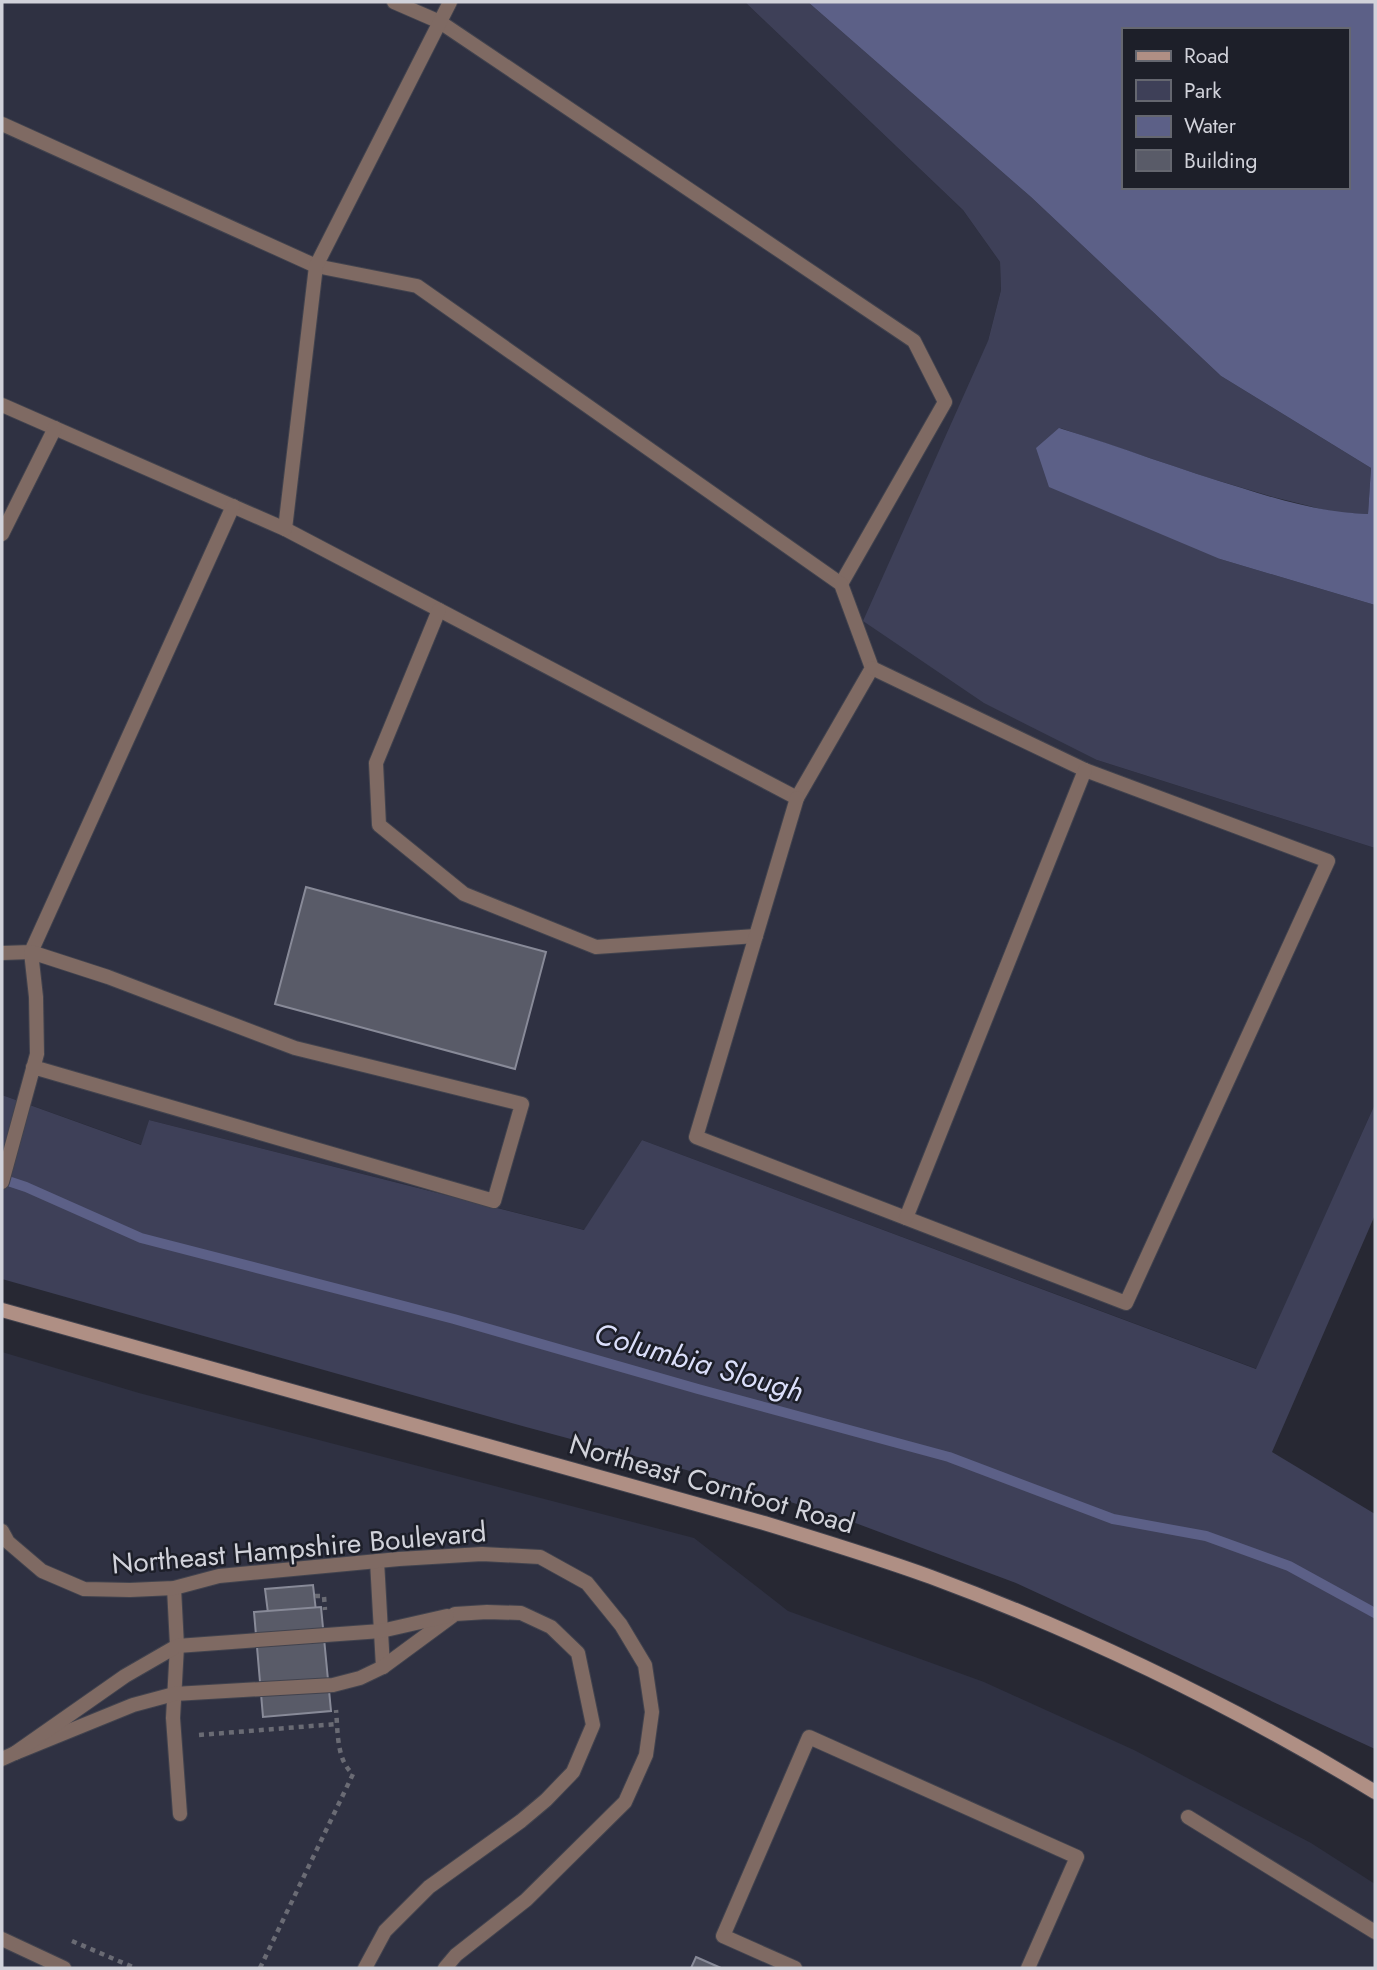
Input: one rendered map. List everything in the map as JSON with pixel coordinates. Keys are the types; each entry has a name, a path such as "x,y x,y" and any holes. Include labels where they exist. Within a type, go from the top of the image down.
{"street":[{"path":"394,2 440,22 914,341 945,402 841,584"},
{"path":"285,529 316,266 450,2"},
{"path":"2,124 316,266 417,286 841,584 872,668 1085,769 1328,861 1126,1303 696,1138 797,798 872,668"},
{"path":"2,405 285,529 797,798"},
{"path":"2,534 55,428"},
{"path":"2,1182 37,1055 36,997 31,952 233,506"},
{"path":"439,610 376,763 379,824 464,894 596,947 756,936"},
{"path":"906,1218 1085,769"},
{"path":"2,953 31,952 108,977 295,1048 522,1104 494,1201 33,1066"},
{"name":"Northeast Cornfoot Road","path":"2,1310 750,1519 872,1556 1050,1624 1282,1737 1375,1791"},
{"name":"Northeast Hampshire Boulevard","path":"2,1531 8,1542 42,1571 84,1589 174,1588 219,1576 482,1554 540,1557 587,1583 621,1625 645,1665 652,1712 646,1755 625,1802 526,1900 456,1955 445,1968"},
{"path":"377,1561 383,1667"},
{"path":"174,1588 177,1646 174,1737 180,1814"},
{"path":"9,1756 125,1676 177,1646 380,1632 454,1615 487,1612 521,1613 551,1628 578,1653 593,1725 573,1772 521,1821 429,1886 385,1931 365,1968"},
{"path":"9,1756 133,1705 174,1694 333,1685 360,1678 383,1667 454,1615"},
{"path":"795,1968 723,1936 809,1737 1077,1857 1028,1968"},
{"path":"1188,1818 1375,1932"},
{"path":"2,1939 64,1968"}],"path":[{"path":"315,1596 324,1596 327,1636"},
{"path":"260,1968 353,1774 342,1759 333,1685"},
{"path":"174,1737 337,1724"}],"shaded area":[{"path":"2,2 745,2 963,210 1000,262 1001,290 988,341 1097,760 1375,848 1375,1104 1257,1369 642,1140 585,1230 149,1120 142,1145 2,1095"},
{"path":"2,1352 139,1393 694,1538 788,1611 984,1682 1134,1750 1311,1843 1375,1884 1375,1968 2,1968"}],"green space":[{"path":"745,2 808,2 1031,197 1221,376 1371,468 1368,514 1333,512 1206,477 1060,428 1220,559 1375,605 1375,848 1097,760 984,703 863,621 988,341 1001,290 1000,262 963,210"},
{"path":"2,1095 141,1145 149,1120 584,1230 642,1140 1256,1369 1375,1104 1375,1215 1272,1452 1375,1514 1375,1749 1016,1583 842,1518 690,1471 2,1279"}],"water":[{"path":"808,2 1375,2 1375,605 1220,559 1049,487 1036,448 1059,428 1257,493 1304,506 1368,514 1371,468 1221,376 1031,197"}],"building":[{"path":"306,887 546,952 515,1069 275,1004"},
{"path":"313,1585 316,1611 268,1613 265,1589"},
{"path":"321,1607 331,1711 263,1717 254,1612"},
{"path":"696,1957 721,1968 691,1968"}],"waterway":[{"name":"Columbia Slough","path":"2,1179 141,1238 454,1319 949,1457 1113,1519 1206,1536 1289,1566 1375,1613"}]}
